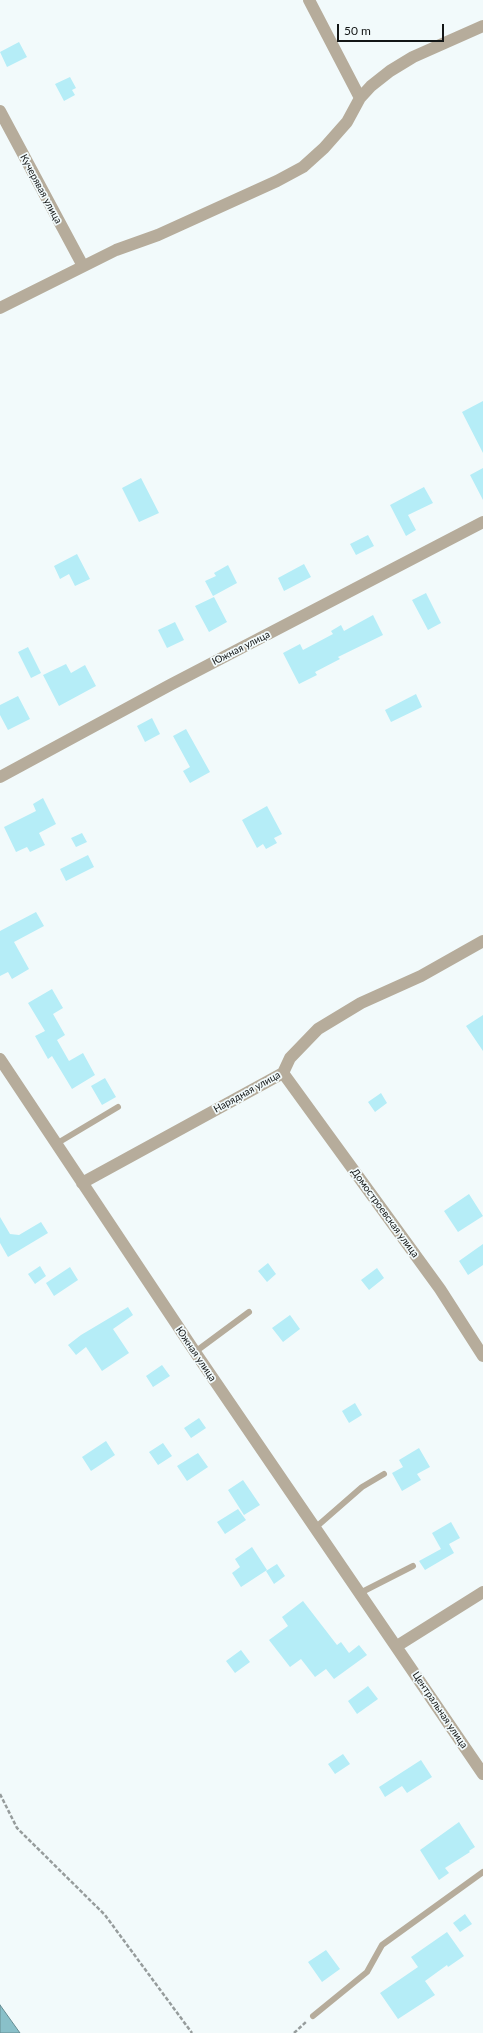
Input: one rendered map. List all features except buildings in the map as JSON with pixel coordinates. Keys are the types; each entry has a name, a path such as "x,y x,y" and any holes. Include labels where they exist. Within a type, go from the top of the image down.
{"street":[{"path":"309,0 360,98"},
{"path":"0,308 116,250 158,235 277,181 303,167 324,148 347,122 360,98 371,86 390,71 413,57 483,26"},
{"name":"Кучерявая улица","path":"0,111 82,266"},
{"name":"Южная улица","path":"0,777 170,685 483,522"},
{"name":"Нарядная улица","path":"82,1183 284,1073 290,1058 318,1029 360,1003 421,976 483,941"},
{"name":"Южная улица","path":"0,1059 195,1352 397,1646"},
{"name":"Домостроевская улица","path":"284,1073 440,1289 483,1356"},
{"path":"397,1646 483,1592"},
{"name":"Центральная улица","path":"397,1646 483,1774"}],"lane":[{"path":"56,1144 118,1107"},
{"path":"195,1352 249,1312"},
{"path":"315,1528 362,1487 384,1474"},
{"path":"360,1593 413,1566"},
{"path":"312,2016 367,1972 382,1945 483,1872"}],"path":[{"path":"0,1794 17,1828 105,1915 192,2033"},
{"path":"294,2033 312,2016"}],"water":[{"path":"0,2005 20,2033 0,2033"}]}
